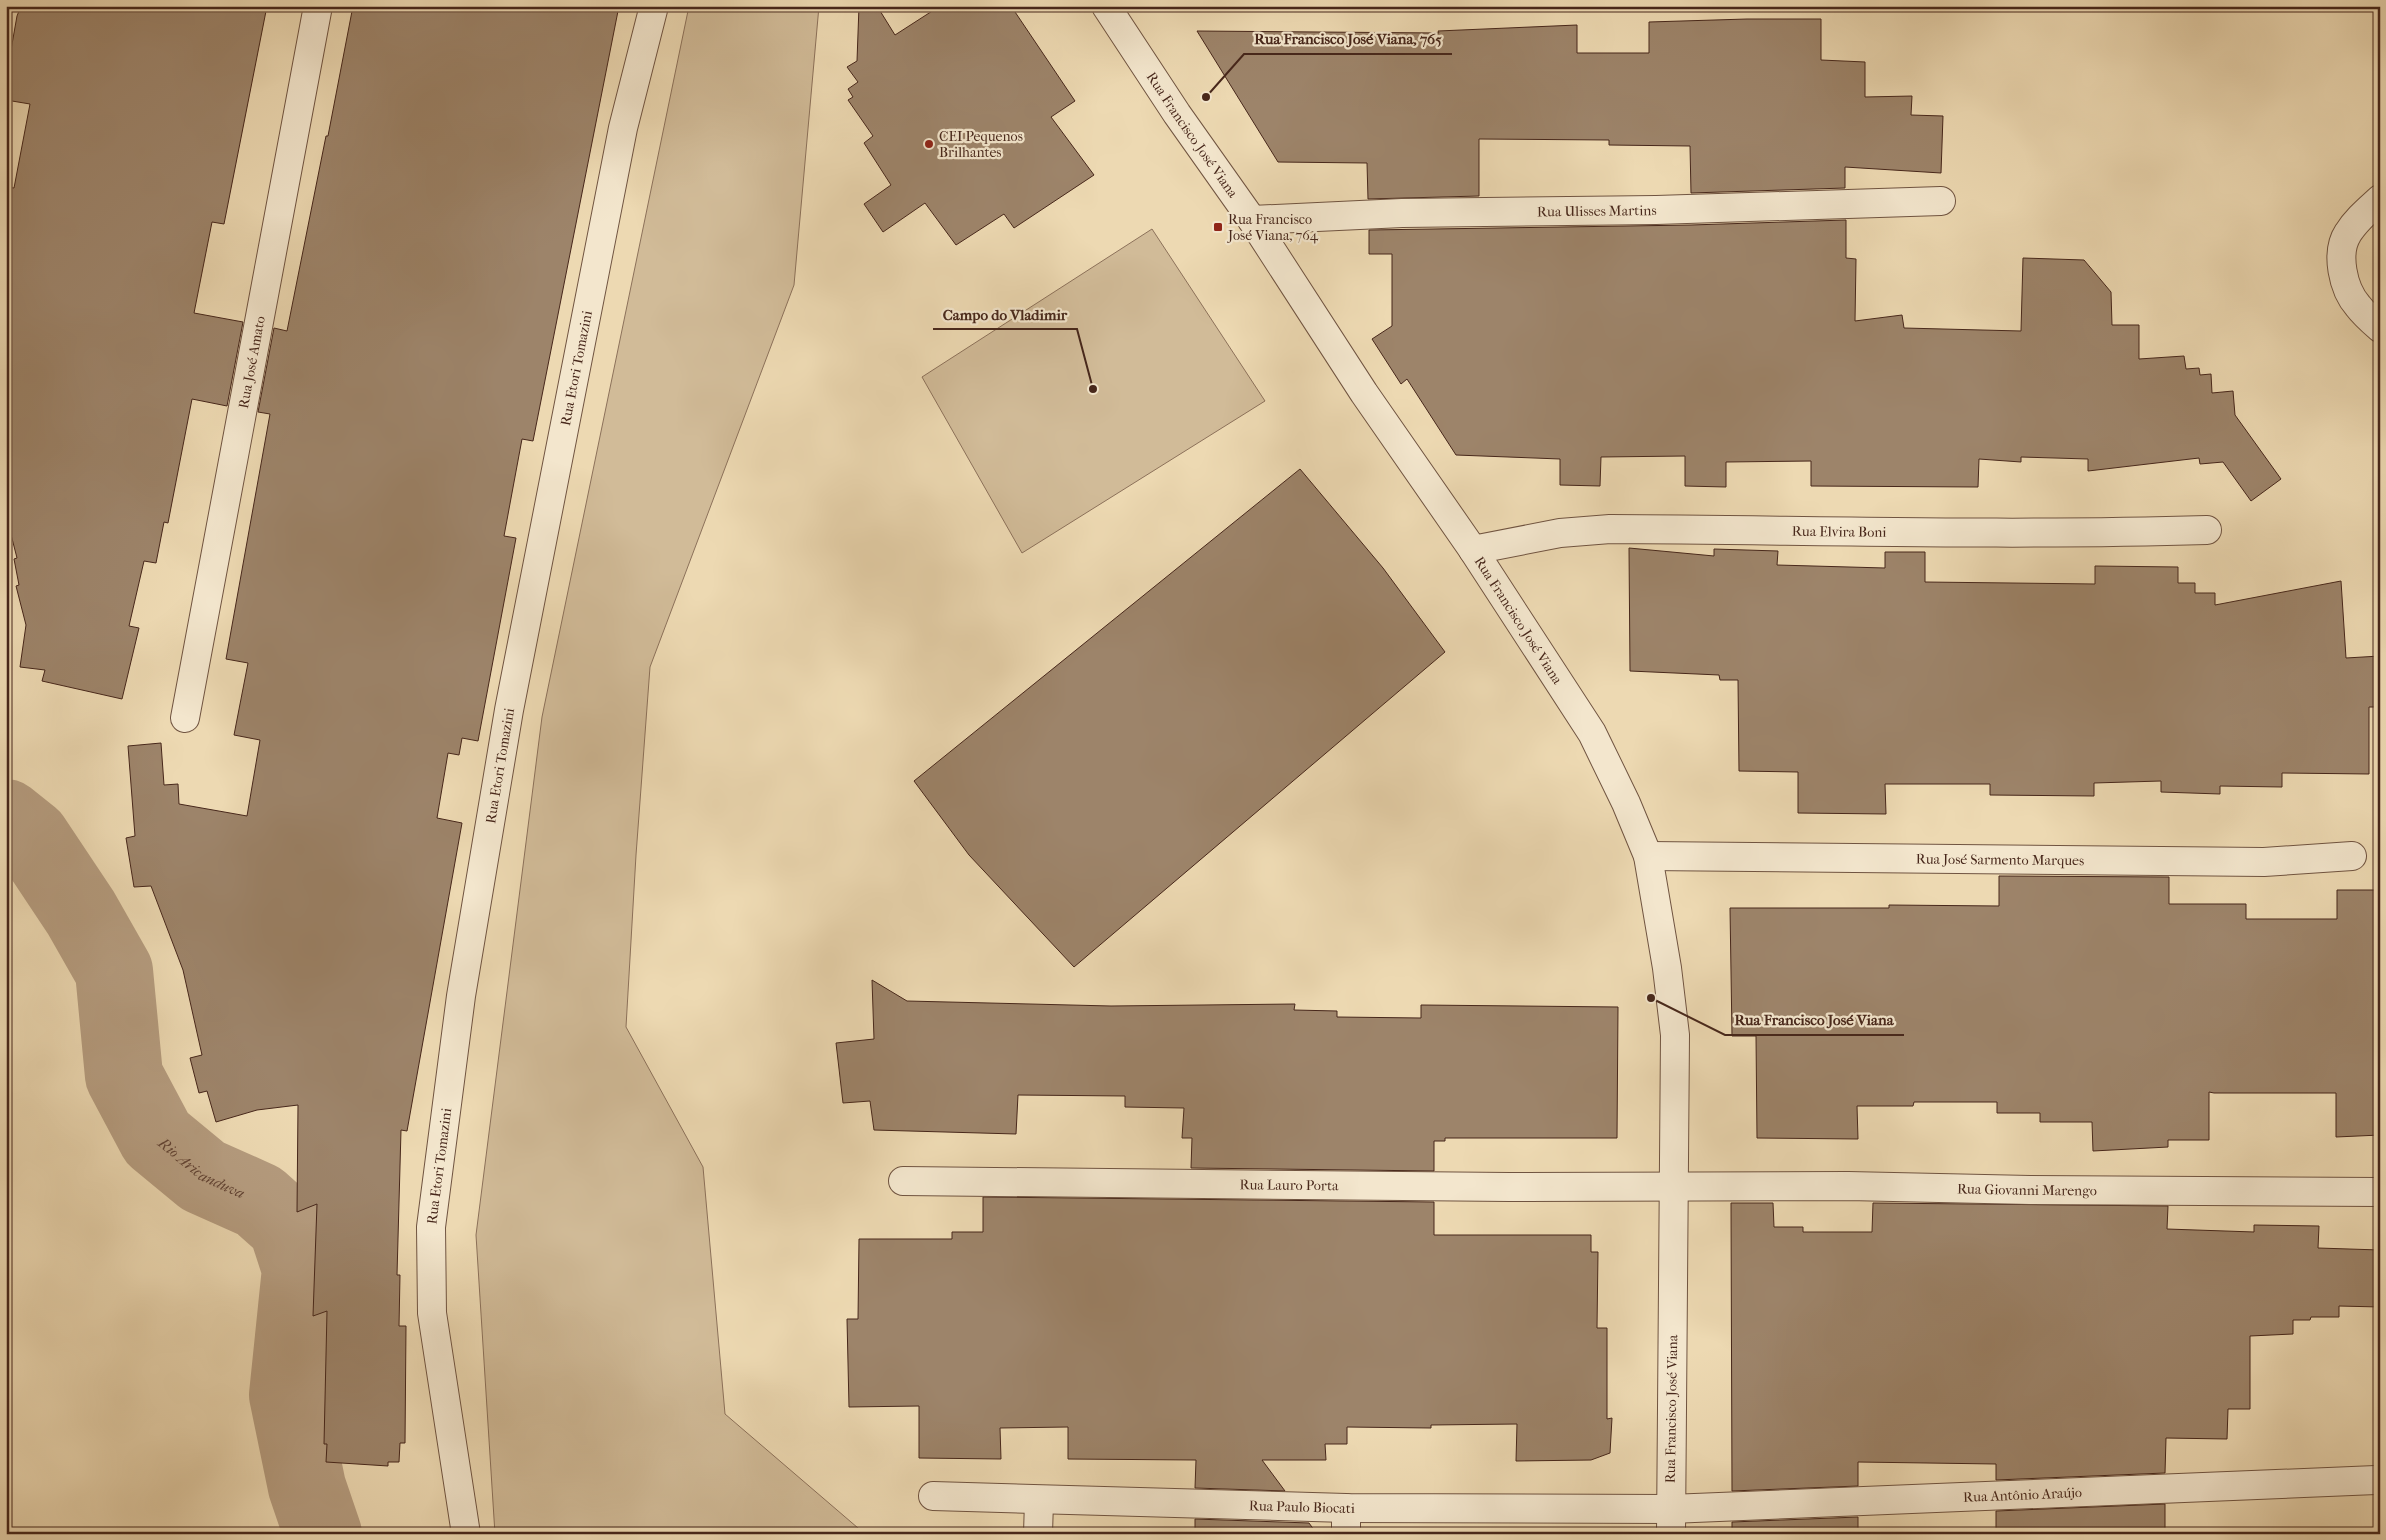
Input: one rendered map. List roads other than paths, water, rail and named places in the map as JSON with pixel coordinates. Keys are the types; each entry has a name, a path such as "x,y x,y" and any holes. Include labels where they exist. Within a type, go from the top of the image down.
{"street":[{"name":"Rua José Amato","path":"184,718 318,6"},
{"name":"Rua Etori Tomazini","path":"466,1534 432,1312 431,1226 461,996 509,710 623,128 654,6"},
{"name":"Rua Francisco José Viana","path":"1106,6 1177,114 1252,220 1364,393 1472,550 1592,733 1626,803 1648,856 1667,968 1675,1035 1675,1186 1670,1521"},
{"path":"2380,199 2361,216 2347,235 2341,258 2344,278 2356,306 2380,328"},
{"name":"Rua Ulisses Martins","path":"1252,220 1402,213 1656,210 1941,201"},
{"name":"Rua Elvira Boni","path":"1472,550 1560,533 1610,529 1946,531 2017,534 2207,530"},
{"name":"Rua José Sarmento Marques","path":"1648,856 2255,862 2352,856"},
{"name":"Rua Lauro Porta","path":"903,1181 1509,1187 1675,1186"},
{"name":"Rua Giovanni Marengo","path":"1675,1186 2380,1192"},
{"name":"Rua Antônio Araújo","path":"1670,1521 2376,1480"},
{"name":"Rua Paulo Biocati","path":"933,1496 1346,1521 1670,1521"},
{"path":"1038,1534 1039,1501"}],"waterway":[{"name":"Rio Aricanduva","path":"6,818 31,838 81,913 114,971 124,1076 157,1138 203,1176 259,1201 287,1226 301,1269 288,1395 307,1487 323,1534"}],"place":[{"name":"Rua Francisco José Viana, 765","path":"1206,97"},
{"name":"CEI Pequenos Brilhantes","path":"929,144"},
{"name":"Rua Francisco José Viana, 764","path":"1218,227"},
{"name":"Campo do Vladimir","path":"1093,389"},
{"name":"Rua Francisco José Viana","path":"1651,998"}]}
